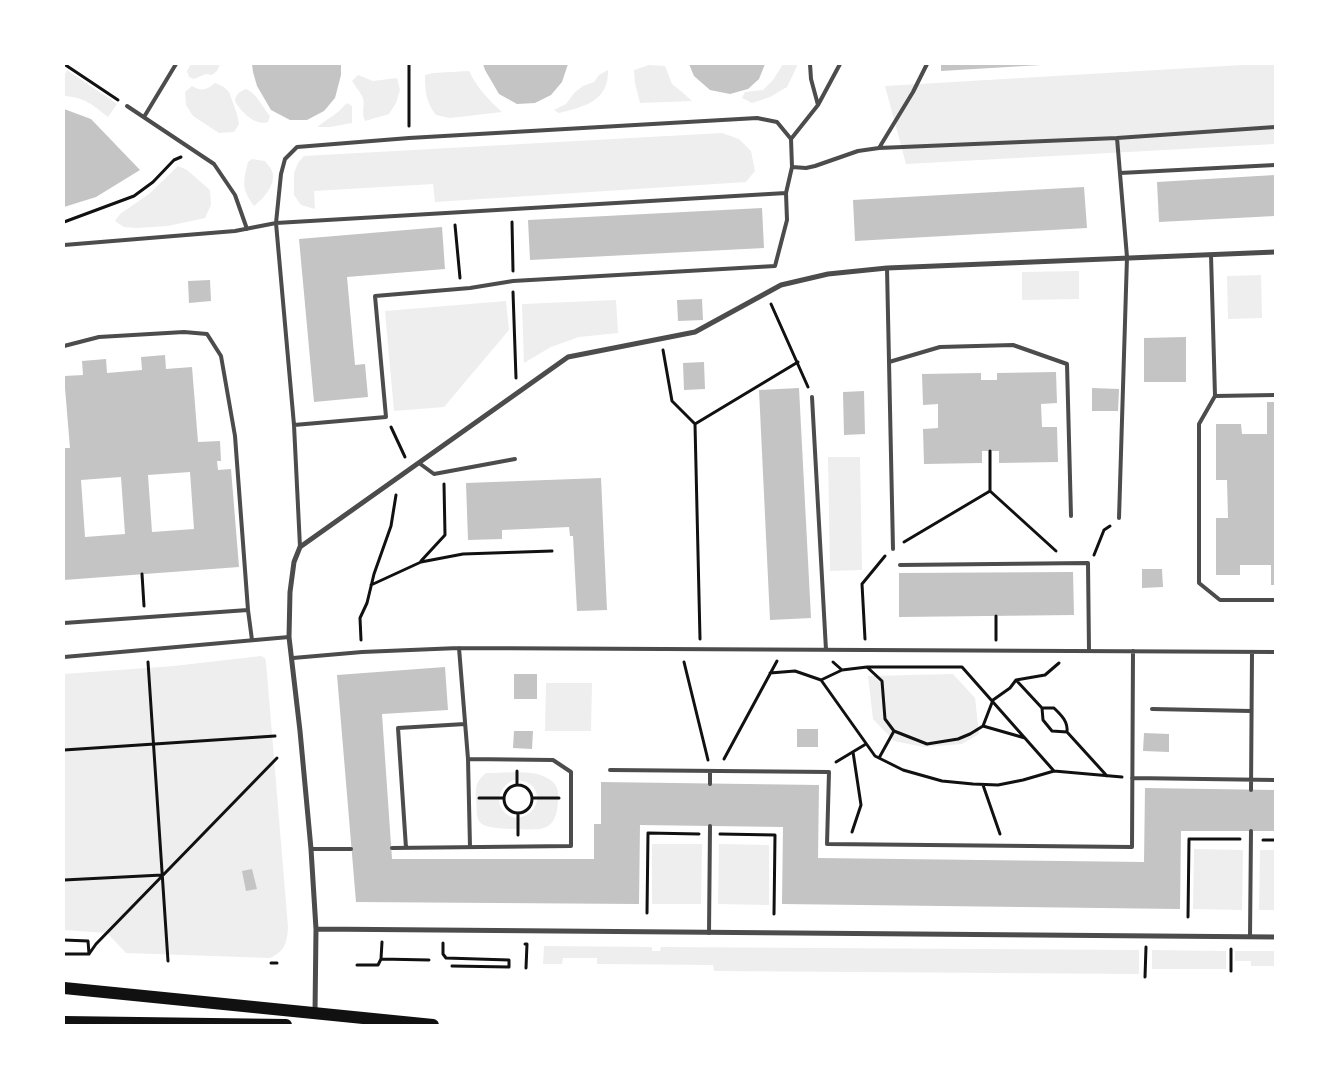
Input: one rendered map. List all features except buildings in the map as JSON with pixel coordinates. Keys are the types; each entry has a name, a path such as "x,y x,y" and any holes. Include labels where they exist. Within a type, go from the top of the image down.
{"main road":[{"path":"64,988 433,1025"},
{"path":"64,1022 286,1025"}],"street":[{"path":"315,1013 316,929 311,849 293,658 289,637 290,592 294,562 300,547 568,357 695,332 781,284 828,274 887,268 1275,252"},
{"path":"316,929 1275,937"}],"lane":[{"path":"144,117 176,64"},
{"path":"810,64 811,79 818,105"},
{"path":"791,139 818,105 840,64"},
{"path":"879,148 913,92 927,64"},
{"path":"127,106 214,164 235,195 247,229"},
{"path":"294,425 386,417 375,296 461,289 513,281 774,266 787,220 786,193 792,167 791,139 777,122 757,118 409,138 297,147 285,159 281,174 276,223 294,425 300,547"},
{"path":"792,167 806,168 858,151 879,148 1117,138 1275,127"},
{"path":"1117,138 1126,257 1119,518"},
{"path":"1120,174 1275,165"},
{"path":"64,246 235,231 276,223 786,193"},
{"path":"1211,255 1215,396 1199,424 1199,583 1220,600 1275,600"},
{"path":"887,268 893,549"},
{"path":"64,346 99,337 184,332 207,334 221,356 235,436 252,640"},
{"path":"889,362 940,347 1013,345 1067,364 1071,516"},
{"path":"1215,396 1275,395"},
{"path":"812,397 826,650"},
{"path":"419,463 434,474 515,459"},
{"path":"900,565 1088,563 1089,651"},
{"path":"64,623 248,610"},
{"path":"64,657 289,637"},
{"path":"293,658 362,652 459,648 1275,652"},
{"path":"459,648 468,759 470,847"},
{"path":"610,770 829,772 828,844 1132,847 1134,652"},
{"path":"1251,790 1252,652"},
{"path":"1152,709 1251,711"},
{"path":"406,848 398,728 465,724"},
{"path":"392,848 571,846 571,772 553,760 468,759"},
{"path":"710,771 710,784"},
{"path":"1132,778 1275,780"},
{"path":"709,933 710,826"},
{"path":"1250,937 1252,831"},
{"path":"311,849 351,849"}],"path":[{"path":"64,64 127,106"},
{"path":"409,64 409,115"},
{"path":"64,222 134,196 153,182 174,160 194,151"},
{"path":"511,209 516,394"},
{"path":"454,212 461,289"},
{"path":"766,292 812,397"},
{"path":"662,339 672,401 695,424 700,649"},
{"path":"695,424 798,362"},
{"path":"386,417 411,468"},
{"path":"990,452 990,491 1061,555"},
{"path":"421,562 445,535 444,472"},
{"path":"361,640 360,618 367,603 371,585 391,526 398,477"},
{"path":"1088,563 1095,553 1104,530 1119,518"},
{"path":"371,585 421,562 463,554 552,551"},
{"path":"142,574 145,617"},
{"path":"996,616 996,650"},
{"path":"681,649 710,771"},
{"path":"718,771 784,650"},
{"path":"148,651 168,961"},
{"path":"867,667 882,680 885,719 894,731 927,744 958,739 983,726 993,700 1010,688 1016,680 1045,675 1073,651"},
{"path":"821,680 842,670 867,667 962,667 1054,771"},
{"path":"770,673 795,671 821,680 875,756 904,770 942,781 983,785 1015,782 1054,771 1132,778"},
{"path":"1016,680 1042,708 1043,720 1052,731 1067,732"},
{"path":"1042,708 1054,708 1064,719 1067,732 1107,776"},
{"path":"983,726 1026,738"},
{"path":"880,758 894,731"},
{"path":"64,750 275,736"},
{"path":"821,772 866,744"},
{"path":"848,844 861,805 853,752"},
{"path":"89,954 96,944 162,875 277,758"},
{"path":"522,785 528,788 532,798 530,806 518,813 508,809 504,798 505,792 510,787 522,785"},
{"path":"983,785 1004,846"},
{"path":"468,798 504,798"},
{"path":"532,798 571,798"},
{"path":"518,813 518,847"},
{"path":"1188,917 1189,838 1275,840"},
{"path":"64,880 162,875"},
{"path":"64,940 88,941 89,954"},
{"path":"443,943 442,954 446,958 509,960 509,968 452,966"},
{"path":"1231,948 1231,971"},
{"path":"64,954 89,954"},
{"path":"357,965 378,965 381,959 429,960"},
{"path":"271,963 277,963"}],"shaded area":[{"path":"191,64 220,64 217,71 212,75 206,74 194,79 189,77 187,71"},
{"path":"783,64 798,64 787,87 770,97 752,103 742,98 745,92 763,90 773,80"},
{"path":"1275,64 1275,144 906,164 885,86"},
{"path":"649,65 665,66 672,84 692,101 640,103 634,70"},
{"path":"67,70 117,104 108,117 83,100 64,96 64,76"},
{"path":"608,70 607,81 600,96 586,105 577,108 559,113 554,110 566,104 575,92 583,86 594,82 599,75"},
{"path":"469,71 492,103 502,112 450,118 436,115 430,106 427,96 425,75"},
{"path":"358,75 373,81 397,78 400,90 396,103 389,114 365,121 363,98 352,81"},
{"path":"215,83 224,87 229,92 239,124 234,132 219,133 193,116 186,105 185,92 192,86 204,89"},
{"path":"246,89 256,97 270,116 268,122 263,123 253,120 245,114 235,101 240,92"},
{"path":"347,103 352,106 352,123 317,127 338,112"},
{"path":"722,133 739,139 751,151 755,171 746,182 435,202 433,184 314,191 315,209 301,205 294,195 294,173 298,163 304,156"},
{"path":"252,159 265,161 273,176 273,181 268,191 254,206 244,185 248,162"},
{"path":"178,166 187,170 210,190 211,205 205,218 168,226 136,228 124,227 115,221 120,214 149,194"},
{"path":"1079,271 1079,299 1022,300 1022,272"},
{"path":"1261,275 1262,318 1228,319 1227,276"},
{"path":"616,300 618,333 579,337 551,347 524,363 522,304"},
{"path":"506,301 509,330 444,407 394,411 385,311"},
{"path":"828,457 860,457 862,570 830,571"},
{"path":"261,656 265,658 266,662 288,927 286,942 282,949 270,958 126,953 107,933 64,930 64,674 174,666"},
{"path":"953,674 975,698 979,734 962,744 924,747 894,741 873,719 868,676"},
{"path":"546,683 592,683 591,731 545,731"},
{"path":"524,772 538,774 549,779 555,784 558,792 557,811 553,821 540,829 500,828 483,824 477,817 476,792 480,779 486,773","holes":["513,780 527,782 536,790 537,795 536,805 532,811 518,818 511,817 505,813 499,801 500,793"]},
{"path":"652,844 702,844 701,904 652,904"},
{"path":"719,844 769,845 769,905 718,904"},
{"path":"1194,849 1243,850 1242,910 1193,909"},
{"path":"1260,850 1275,850 1275,910 1259,910"},
{"path":"544,946 652,947 652,951 660,951 661,947 1139,950 1139,974 714,971 713,965 597,964 597,958 563,958 562,964 543,964"},
{"path":"1152,950 1226,951 1226,969 1152,969"},
{"path":"1235,951 1275,951 1275,966 1251,966 1251,961 1235,961"}]}
